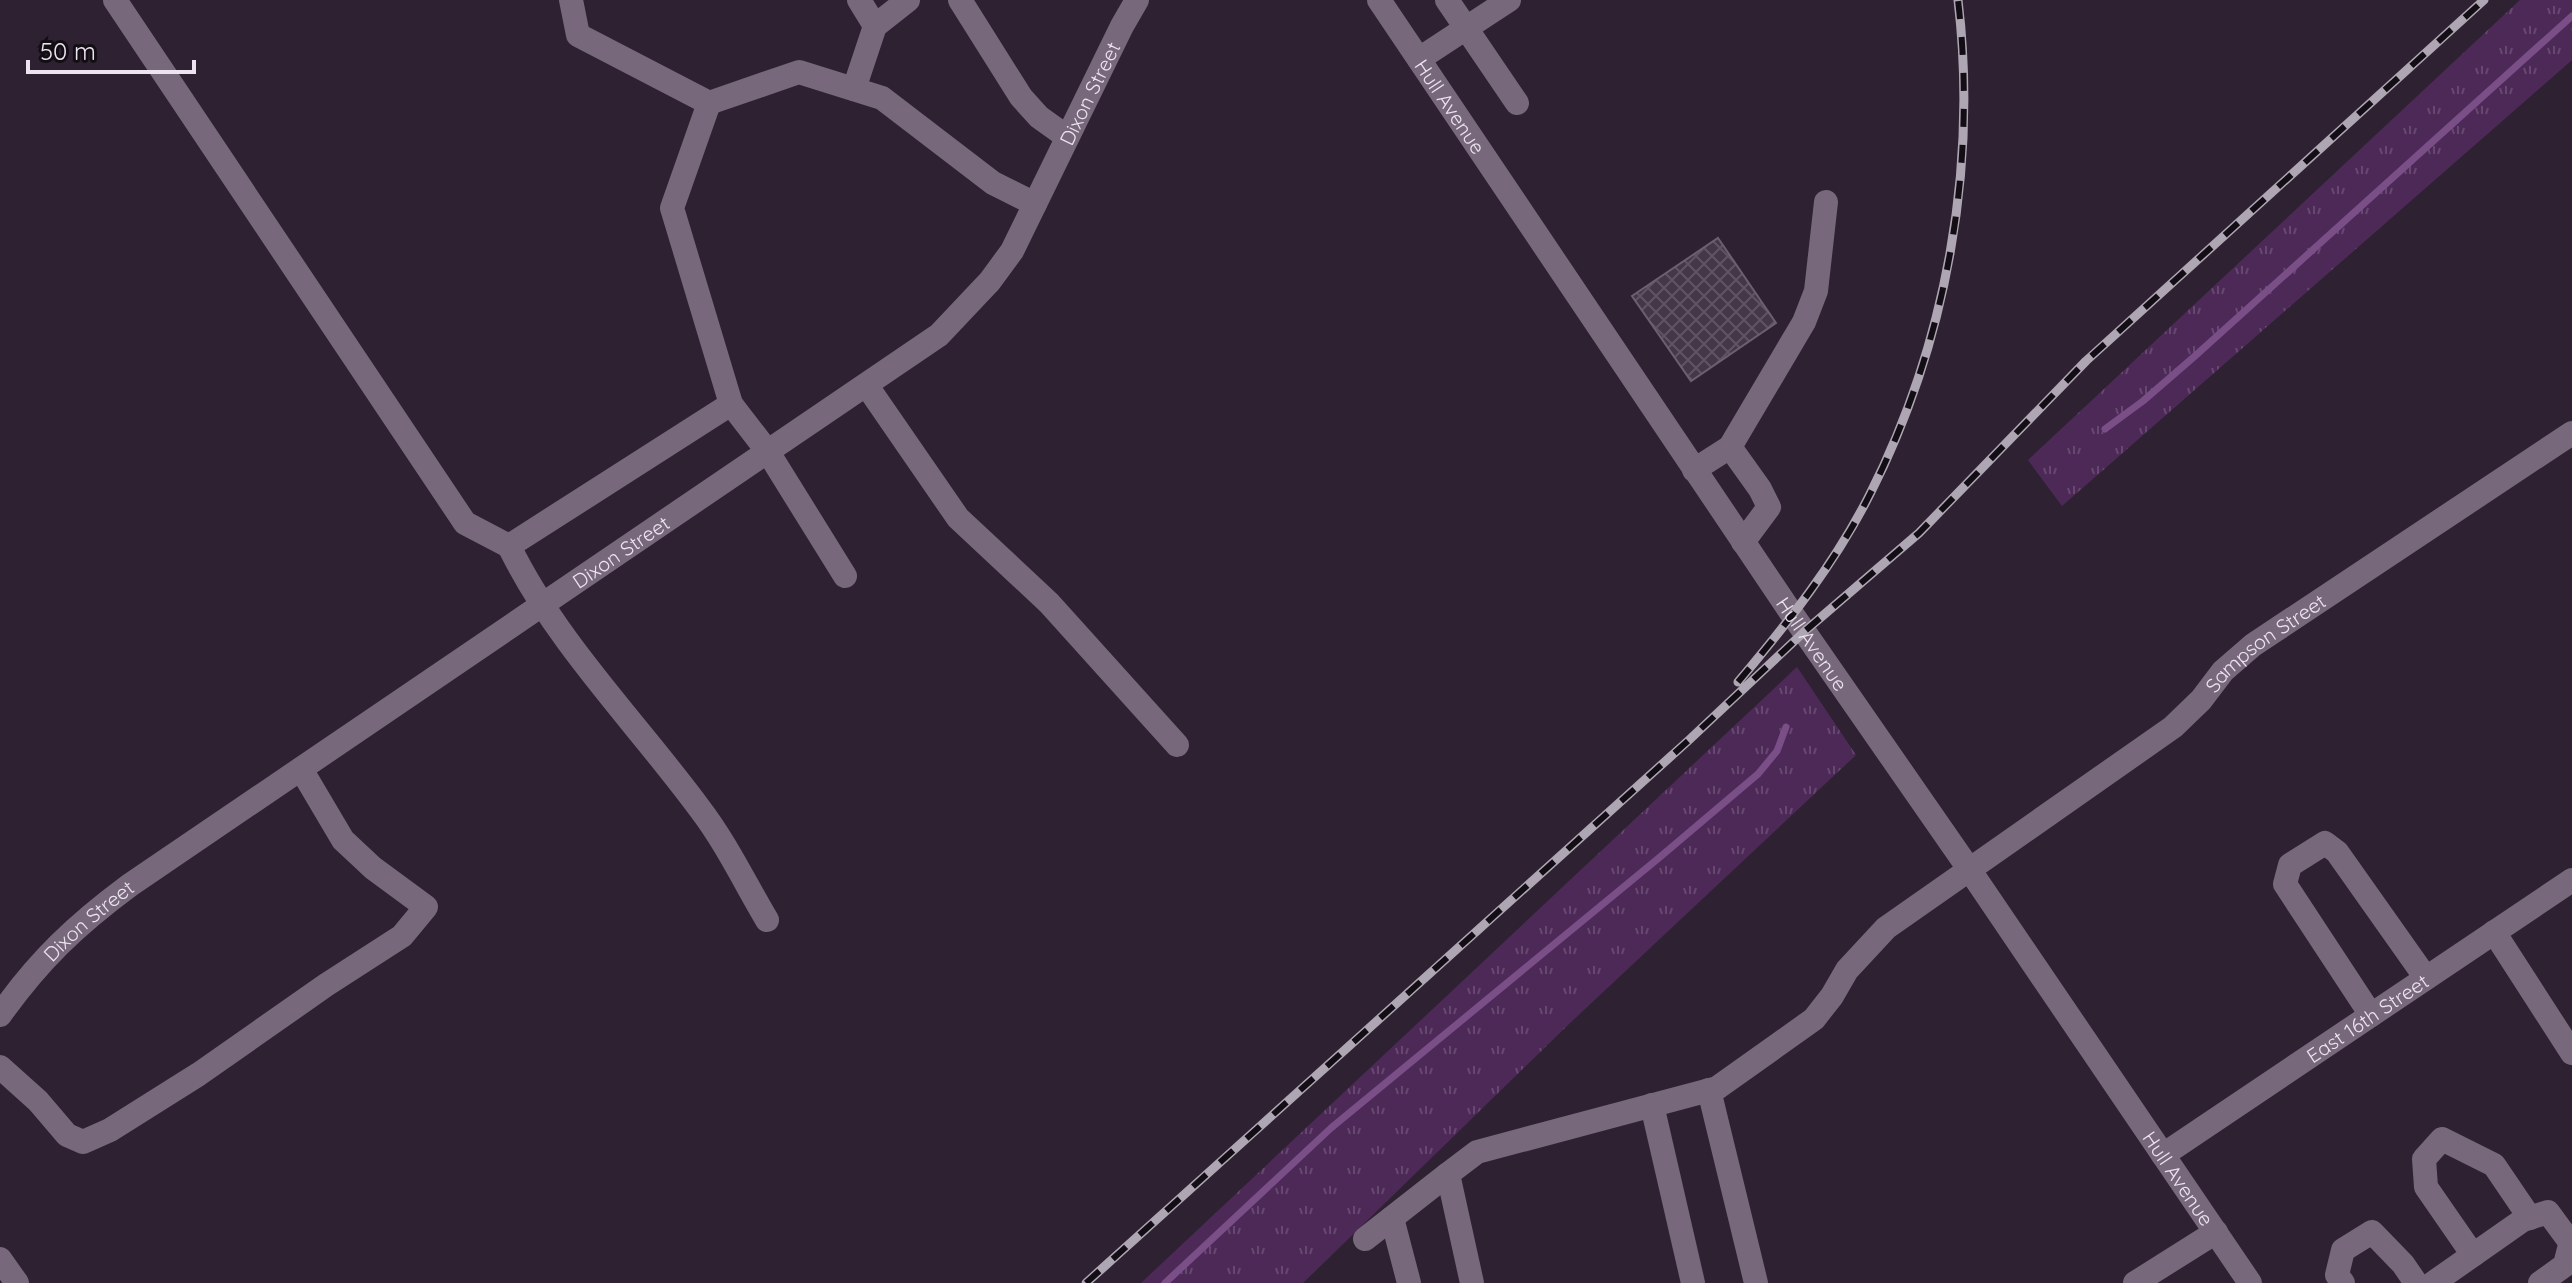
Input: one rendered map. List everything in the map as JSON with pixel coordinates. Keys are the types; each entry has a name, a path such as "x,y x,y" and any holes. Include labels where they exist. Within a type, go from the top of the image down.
{"street":[{"path":"115,0 465,523 509,546 521,572 543,605 622,712 702,811 767,920"},
{"path":"571,0 578,35 709,103 799,72 854,89 882,98 993,183 1035,204"},
{"path":"859,0 875,26"},
{"path":"854,89 875,26 908,0"},
{"path":"960,0 1021,97 1039,117 1067,137"},
{"name":"Dixon Street","path":"0,1015 26,979 92,913 939,335 990,281 1012,251 1137,0"},
{"name":"Hull Avenue","path":"1379,0 1694,470 2250,1283"},
{"path":"1447,0 1517,103"},
{"path":"1419,59 1509,0"},
{"path":"709,103 672,208 731,404 768,452 845,576"},
{"path":"1694,470 1730,447 1804,322 1816,291 1826,202"},
{"path":"867,386 958,518 1049,603 1177,745"},
{"path":"509,546 731,404"},
{"name":"Sampson Street","path":"1365,1239 1477,1152 1717,1088 1814,1019 1847,970 1886,928 2173,727 2201,700 2223,671 2253,645 2572,433"},
{"path":"1730,447 1769,507 1743,542"},
{"path":"0,1067 38,1101 67,1135 83,1142 110,1130 199,1074 402,936 426,907 373,868 343,840 301,769"},
{"path":"2371,1015 2285,884 2290,865 2325,843 2337,852 2426,978"},
{"name":"East 16th Street","path":"2163,1155 2572,880"},
{"path":"2494,932 2572,1053"},
{"path":"1709,1090 1756,1283"},
{"path":"1652,1105 1693,1283"},
{"path":"2473,1255 2426,1187 2424,1159 2442,1139 2494,1165 2530,1218"},
{"path":"1448,1174 1472,1283"},
{"path":"2433,1283 2523,1220 2548,1212 2567,1257 2540,1283"},
{"path":"1392,1218 1409,1283"},
{"path":"2135,1283 2216,1232"},
{"path":"2343,1283 2337,1275 2343,1250 2372,1232 2403,1264 2416,1283"},
{"path":"0,1259 17,1283"}],"green space":[{"path":"2520,0 2572,0 2572,60 2062,506 2028,460"},
{"path":"1797,667 1856,755 1569,1024 1303,1283 1141,1283"}],"building":[{"path":"1718,238 1776,323 1691,381 1632,296"}],"waterway":[{"path":"2105,429 2195,356 2572,16"},
{"path":"1165,1283 1331,1128 1758,774 1777,751 1786,727"}],"railway":[{"path":"1738,682 1810,592 1857,519 1896,437 1919,377 1937,316 1959,190 1963,63 1958,0"},
{"path":"1086,1283 1689,740 1805,631 1919,533 2086,361 2484,0"}]}
